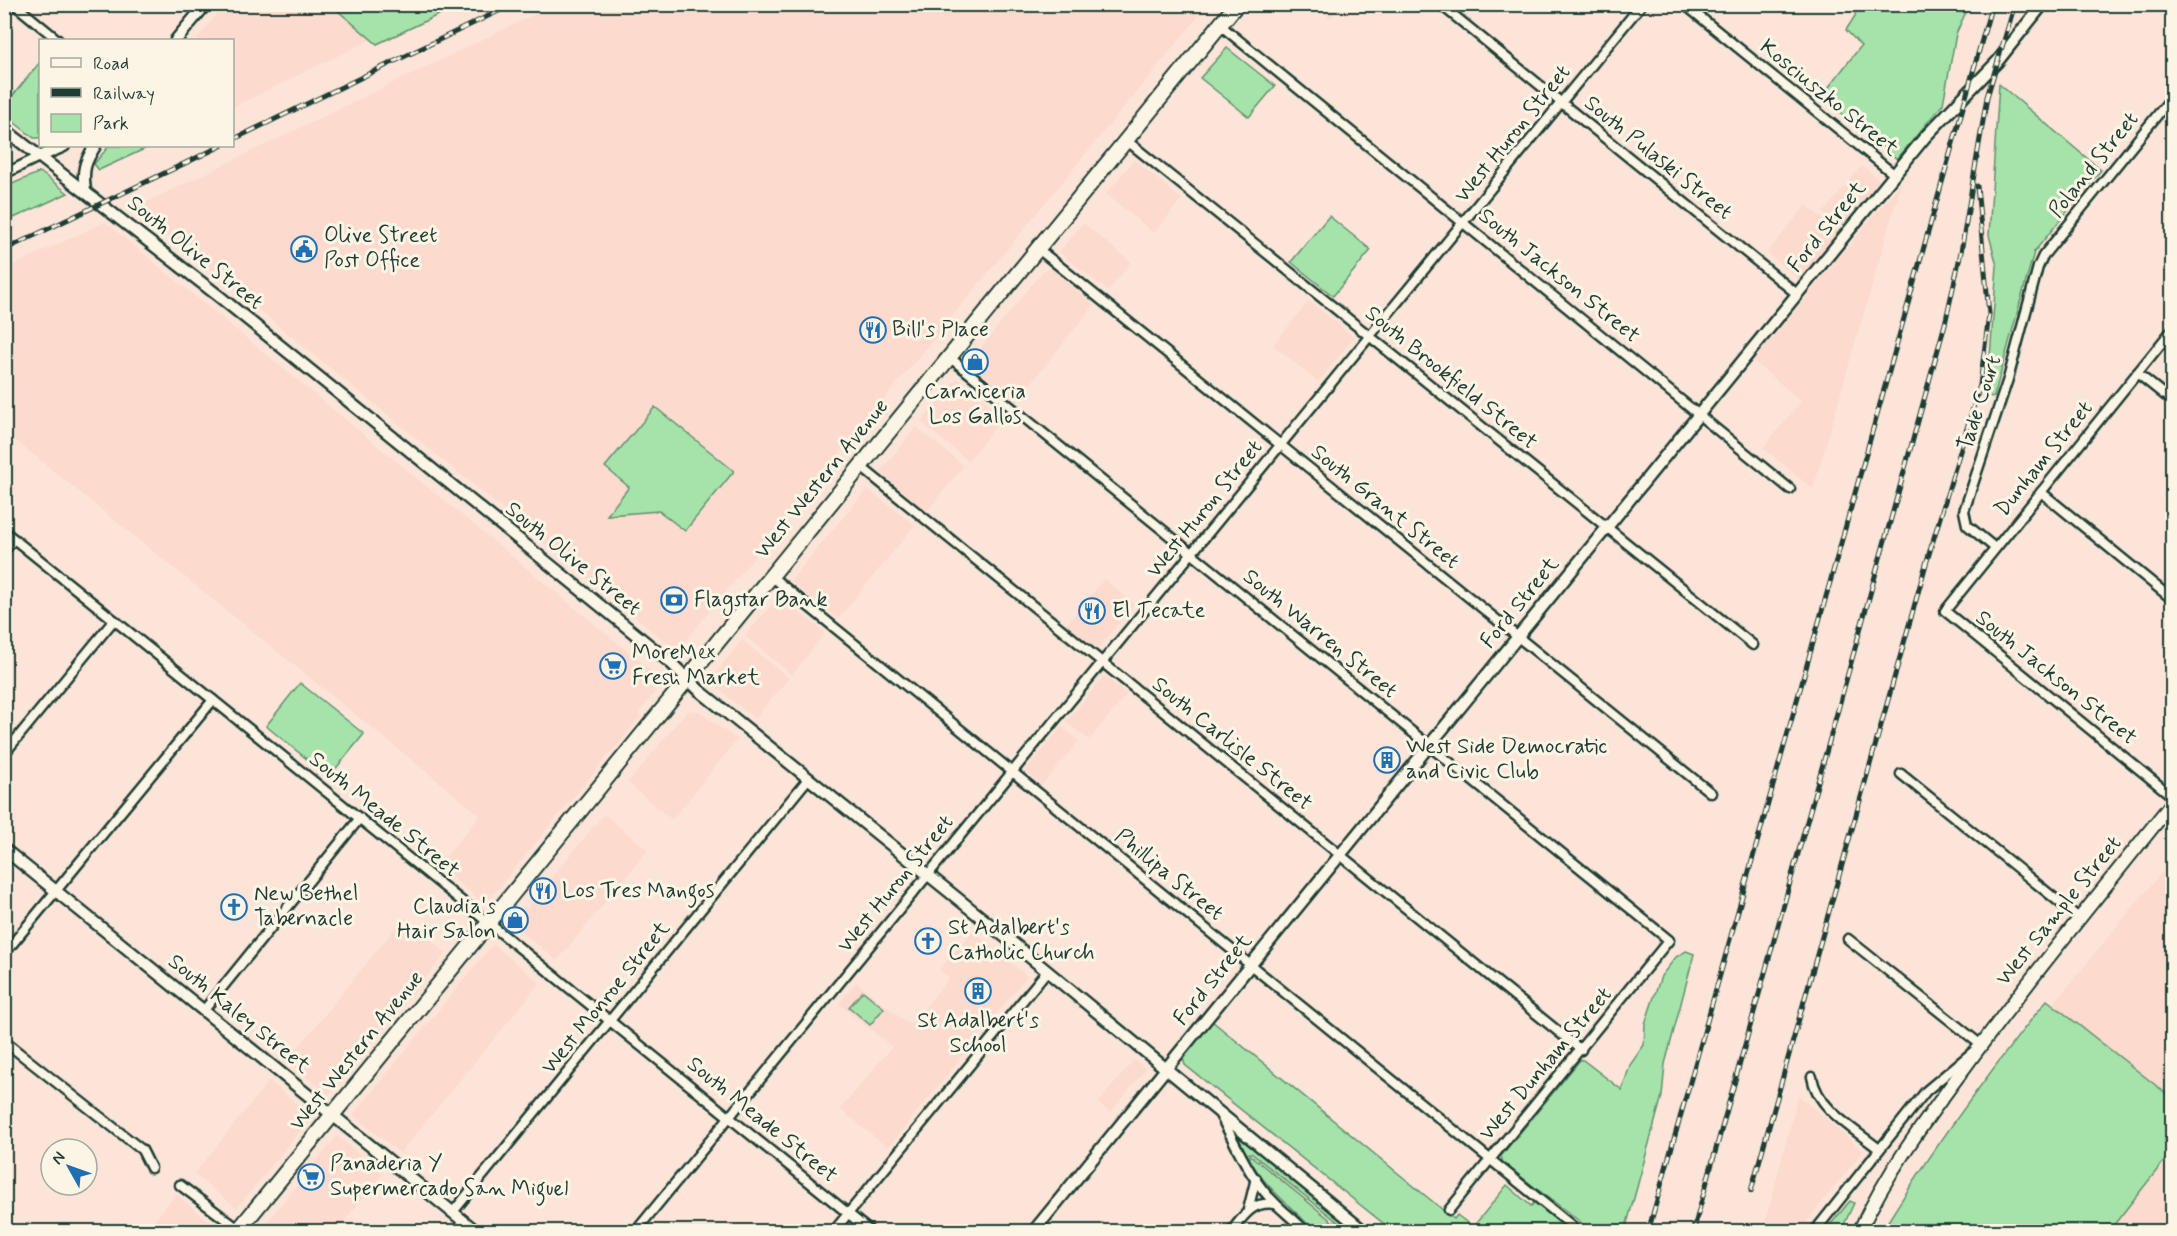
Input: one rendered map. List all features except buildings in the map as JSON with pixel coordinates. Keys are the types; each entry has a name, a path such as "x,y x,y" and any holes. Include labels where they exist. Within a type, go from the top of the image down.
{"main road":[{"name":"West Western Avenue","path":"239,1231 948,356 1237,4"},
{"name":"West Sample Street","path":"1859,1232 1904,1153 1981,1045 2172,803"}],"street":[{"path":"14,4 57,39"},
{"name":"South Pulaski Street","path":"1440,4 1797,294"},
{"name":"West Huron Street","path":"635,1232 1642,4"},
{"name":"Kosciuszko Street","path":"1684,4 1895,175"},
{"name":"Ford Street","path":"1033,1232 1925,137 1996,62 2043,4"},
{"path":"2168,4 2172,9"},
{"path":"177,39 203,5"},
{"name":"South Jackson Street","path":"1220,25 1700,413 1790,489"},
{"name":"Poland Street","path":"2043,256 2172,97"},
{"name":"South Olive Street","path":"4,129 96,198 808,779 1167,1068 1365,1232"},
{"name":"South Brookfield Street","path":"1126,140 1753,645"},
{"path":"4,174 62,147"},
{"path":"86,190 82,175 85,160 94,147"},
{"name":"South Grant Street","path":"1037,248 1711,793"},
{"name":"Tade Court","path":"1995,548 1967,525 1964,511 2008,379 2043,256"},
{"name":"Dunham Street","path":"1945,611 2172,330"},
{"name":"South Warren Street","path":"948,356 1669,940"},
{"path":"2138,373 2172,401"},
{"name":"South Carlisle Street","path":"860,466 1581,1050"},
{"path":"2041,492 2172,599"},
{"name":"South Meade Street","path":"4,531 871,1232"},
{"path":"4,551 14,539"},
{"name":"Phillipa Street","path":"771,576 1571,1225"},
{"name":"South Jackson Street","path":"1945,611 2172,795"},
{"path":"4,754 114,620"},
{"path":"4,954 213,700"},
{"path":"1901,774 2079,918"},
{"name":"West Monroe Street","path":"453,1212 808,779"},
{"path":"204,1010 360,818"},
{"name":"South Kaley Street","path":"4,849 477,1232"},
{"path":"1848,939 1981,1045"},
{"name":"West Dunham Street","path":"1449,1210 1669,940"},
{"path":"833,1232 1047,971"},
{"path":"4,1041 142,1150 151,1168"},
{"name":"West Sample Street","path":"1814,1232 1926,1091 1981,1045"},
{"path":"1812,1077 1815,1091 1823,1102 1879,1149"},
{"name":"South Olive Street","path":"1219,1112 1256,1178 1275,1204 1306,1232"},
{"path":"1248,1210 1256,1178"},
{"path":"180,1185 239,1231"},
{"path":"1230,1232 1248,1210 1256,1205 1275,1204"},
{"path":"4,1226 11,1232"}],"shaded area":[{"path":"225,4 331,5 372,39 234,107 234,39 197,39"},
{"path":"554,5 1208,5 677,651 134,208","holes":["629,487 659,511 608,514"]},
{"path":"1313,5 1341,5 1330,18"},
{"path":"1134,160 1182,199 1154,233 1106,194"},
{"path":"1862,166 1879,180 1841,227 1823,213"},
{"path":"1902,182 1813,489 1763,448 1801,401 1753,361"},
{"path":"1806,205 1838,231 1799,279 1767,253"},
{"path":"105,222 654,673 647,683 656,691 638,714 641,716 485,904 438,866 480,815 5,432 5,269"},
{"path":"1083,223 1131,262 1108,291 1059,252"},
{"path":"1051,269 1094,305 1016,402 969,362 1044,270"},
{"path":"1309,301 1354,337 1318,382 1273,345"},
{"path":"957,378 1004,416 968,461 921,422"},
{"path":"916,427 964,466 927,511 880,472"},
{"path":"867,489 915,525 838,619 790,581"},
{"path":"1104,579 1134,604 1098,649 1067,624"},
{"path":"779,596 825,633 792,675 745,636"},
{"path":"742,640 789,678 755,719 709,681"},
{"path":"1104,676 1127,694 1089,740 1066,722"},
{"path":"699,711 737,740 672,820 628,783 686,712"},
{"path":"1062,727 1079,741 1042,785 1025,771"},
{"path":"604,814 648,850 557,961 510,922 523,907 526,909"},
{"path":"2172,860 2172,1098 2053,1004"},
{"path":"404,917 446,953 329,1095 287,1061"},
{"path":"973,931 1027,976 888,1148 840,1109 892,1047 839,1004 856,982 910,1025 949,978 939,970"},
{"path":"493,944 540,983 400,1153 353,1115"},
{"path":"1134,1060 1146,1069 1110,1113 1098,1103"},
{"path":"269,1081 312,1116 237,1208 194,1174"},
{"path":"1798,1095 1863,1151 1799,1231 1763,1231"},
{"path":"337,1136 383,1174 336,1231 267,1231 262,1228"},
{"path":"2172,1151 2172,1231 2109,1231"},
{"path":"176,1194 217,1228 214,1231 146,1231"}],"green space":[{"path":"1857,4 1969,5 1956,34 1943,104 1897,159 1821,97 1861,46 1846,30 1855,16"},
{"path":"331,5 459,5 377,44"},
{"path":"1227,48 1275,86 1249,117 1200,78"},
{"path":"39,63 39,138 34,138 5,115 5,105"},
{"path":"1999,84 2101,170 2034,252 1994,397 1987,396 1997,266 1989,235"},
{"path":"108,147 149,147 99,170 94,164"},
{"path":"40,172 68,193 5,222 5,187"},
{"path":"1329,216 1371,250 1333,296 1291,262"},
{"path":"655,407 734,471 685,531 659,511 607,515 629,487 605,467"},
{"path":"300,683 364,734 329,777 266,726"},
{"path":"1686,951 1694,954 1665,1064 1662,1096 1625,1231 1586,1231 1587,1227 1503,1163 1501,1156 1580,1060 1622,1090 1630,1065 1644,1045 1645,1024 1661,976 1676,957"},
{"path":"863,991 884,1008 870,1025 849,1007"},
{"path":"2047,1000 2172,1098 2172,1151 2109,1231 1882,1231 1920,1171 1961,1113"},
{"path":"1212,1021 1454,1219 1457,1215 1473,1227 1507,1185 1531,1206 1535,1202 1571,1231 1393,1231 1185,1065 1183,1058 1186,1052"},
{"path":"1237,1136 1356,1231 1349,1231 1251,1153 1246,1154"},
{"path":"1250,1155 1344,1231 1315,1231 1263,1179 1248,1157"},
{"path":"1850,1201 1854,1203 1841,1231 1825,1231"}],"railway":[{"path":"234,139 513,4"},
{"path":"1648,1232 1992,4"},
{"path":"1693,1232 1945,324 1961,252 1987,97 2015,4"},
{"path":"4,250 219,147"},
{"path":"1751,1191 1926,564 1980,385 1989,314 1977,186"}],"place":[{"name":"Olive Street Post Office","path":"304,249"},
{"name":"Bill's Place","path":"873,330"},
{"name":"Carniceria Los Gallos","path":"975,362"},
{"name":"Flagstar Bank","path":"674,600"},
{"name":"El Tecate","path":"1092,611"},
{"name":"MoreMex Fresh Market","path":"613,666"},
{"name":"West Side Democratic and Civic Club","path":"1387,760"},
{"name":"Los Tres Mangos","path":"543,891"},
{"name":"New Bethel Tabernacle","path":"234,907"},
{"name":"Claudia's Hair Salon","path":"515,920"},
{"name":"St Adalbert's Catholic Church","path":"928,941"},
{"name":"St Adalbert's School","path":"978,991"},
{"name":"Panaderia Y Supermercado San Miguel","path":"311,1177"}]}
